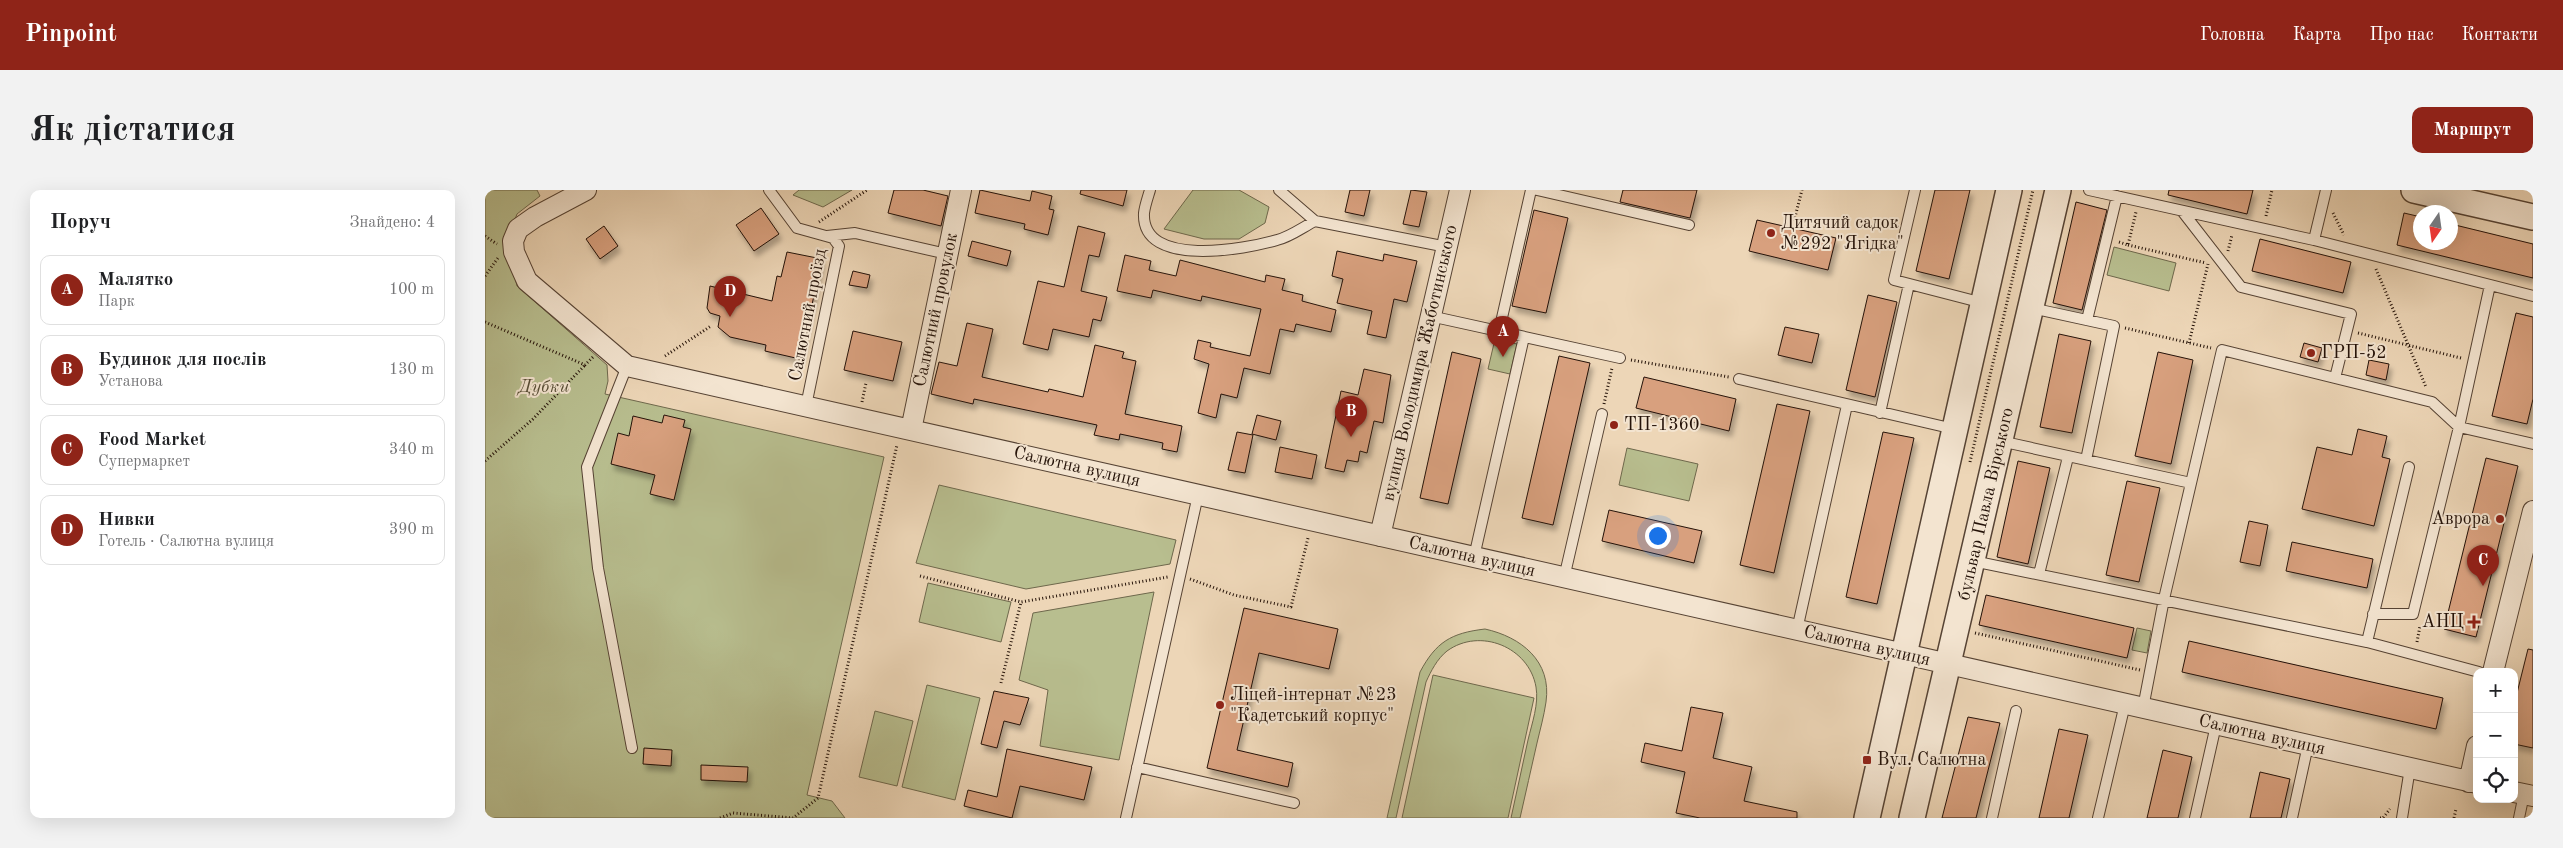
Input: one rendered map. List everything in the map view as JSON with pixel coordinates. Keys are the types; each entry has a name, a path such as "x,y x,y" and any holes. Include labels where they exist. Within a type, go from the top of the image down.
{"street":[{"name":"Салютна вулиця","path":"586,190 535,217 518,229 509,250 527,282 627,366 2473,783"},
{"name":"Салютний провулок","path":"906,429 961,190"},
{"name":"вулиця Володимира Жаботинського","path":"1380,536 1460,190"},
{"path":"1867,818 1903,654 1965,432 1995,305 2009,190"},
{"name":"бульвар Павла Вірського","path":"1912,818 1973,561 2057,190"},
{"path":"2414,190 2533,217"},
{"path":"2494,668 2529,542 2533,511"}],"lane":[{"name":"Салютний проїзд","path":"769,190 797,228 804,232 827,236 855,233 947,254"},
{"path":"1149,190 1144,214 1146,223 1149,232 1165,247 1203,252 1278,240 1315,221"},
{"path":"1279,190 1315,221 1447,248"},
{"path":"1499,331 1531,190"},
{"path":"1541,190 1689,225"},
{"path":"1915,190 1894,280 1995,305"},
{"path":"2089,190 2314,240 2533,296"},
{"path":"2314,240 2325,192"},
{"path":"2087,320 2117,196"},
{"path":"2182,211 2241,287 2351,314 2335,378"},
{"name":"Салютний проїзд","path":"806,406 839,253 837,242 827,236"},
{"path":"1880,413 1909,284"},
{"path":"2373,614 2413,614 2459,427 2490,285"},
{"path":"2031,308 2114,326 2087,460"},
{"path":"1430,316 1617,358"},
{"path":"1474,557 1524,337"},
{"path":"2098,818 2134,706 2150,672 2164,599 2222,350 2432,402 2459,427 2533,444"},
{"path":"627,366 587,467 599,568 631,748"},
{"path":"1739,379 1965,432"},
{"path":"1797,630 1847,405"},
{"path":"1564,578 1602,414"},
{"path":"2000,441 2191,482"},
{"path":"2039,574 2068,457"},
{"path":"2367,642 2409,467"},
{"path":"1126,818 1198,495"},
{"path":"1973,561 2367,642 2473,670"},
{"path":"1992,818 2016,711"},
{"path":"2195,818 2216,725"},
{"path":"2292,818 2308,745"},
{"path":"1137,767 1294,803"},
{"path":"2401,818 2410,768"},
{"path":"2519,818 2524,794"}],"path":[{"path":"804,232 867,190"},
{"path":"1794,222 1801,190"},
{"path":"1970,463 1965,432 1995,305 2033,190"},
{"path":"2263,230 2271,190"},
{"path":"2325,192 2351,250"},
{"path":"2129,245 2139,202"},
{"path":"2107,237 2129,245 2208,264 2224,265 2235,223"},
{"path":"2370,255 2432,402"},
{"path":"2189,343 2208,264"},
{"path":"1995,305 2031,308"},
{"path":"485,322 585,365"},
{"path":"660,360 711,326"},
{"path":"2114,326 2222,350"},
{"path":"2348,330 2474,361"},
{"path":"485,461 533,419 605,347"},
{"path":"1602,414 1617,358 1739,379"},
{"path":"862,405 867,383"},
{"path":"720,818 733,813 793,818 818,798 906,429"},
{"path":"1965,432 2000,441"},
{"path":"920,576 1021,602 1180,574 1233,595 1291,608 1308,538"},
{"path":"1001,683 1021,602"},
{"path":"2418,637 2420,626"},
{"path":"1972,632 2150,672"},
{"path":"2454,818 2456,809"}],"green space":[{"name":"Дубки","path":"485,190 537,190 540,196 517,214 507,240 517,286 607,365 608,381 605,394 884,457 807,795 832,801 845,818 485,818"},
{"path":"799,190 852,190 823,207 793,195"},
{"path":"1193,190 1239,190 1269,207 1265,223 1239,239 1204,239 1164,229"},
{"path":"2114,247 2176,263 2169,291 2107,275"},
{"path":"1495,339 1517,344 1510,374 1488,369"},
{"path":"1627,448 1698,464 1689,501 1619,485"},
{"path":"939,485 1176,540 1170,564 1026,589 916,563"},
{"path":"928,583 1011,602 1001,642 919,622"},
{"path":"1154,592 1119,760 1040,746 1048,690 1019,680 1033,613"},
{"path":"2137,628 2151,631 2147,653 2132,650"},
{"path":"1485,629 1511,638 1531,653 1539,663 1547,687 1544,712 1520,818 1511,818 1535,714 1536,687 1532,673 1524,661 1513,652 1501,645 1488,641 1474,641 1460,644 1443,654 1426,682 1396,818 1387,818 1420,672 1432,653 1446,641 1463,633"},
{"path":"1433,675 1534,698 1508,818 1402,818"},
{"path":"927,685 980,698 955,800 902,787"},
{"path":"875,711 913,721 897,786 859,777"}],"building":[{"path":"894,190 923,190 948,196 941,226 888,213"},
{"path":"980,190 1030,201 1032,191 1052,196 1049,209 1054,210 1048,235 1024,229 1025,224 975,213"},
{"path":"1081,190 1127,190 1123,206 1080,194"},
{"path":"1350,190 1370,190 1364,216 1345,212"},
{"path":"1411,190 1427,192 1419,227 1403,224"},
{"path":"1623,190 1697,190 1690,218 1620,202"},
{"path":"1935,190 1970,190 1949,279 1916,271"},
{"path":"2169,190 2253,190 2247,214 2168,195"},
{"path":"2076,202 2107,210 2082,310 2053,303"},
{"path":"761,208 779,234 754,251 736,225"},
{"path":"1534,210 1568,218 1546,313 1512,306"},
{"path":"2404,213 2413,215 2413,249 2397,245"},
{"path":"1757,220 1836,238 1828,270 1749,251"},
{"path":"604,226 618,246 600,259 586,239"},
{"path":"1078,226 1105,233 1099,257 1089,255 1081,291 1107,297 1101,321 1093,319 1089,337 1053,329 1048,350 1023,344 1038,281 1064,287"},
{"path":"2458,226 2533,244 2533,278 2418,250 2458,250"},
{"path":"2260,239 2351,262 2343,293 2252,271"},
{"path":"972,241 1011,251 1007,266 968,256"},
{"path":"1337,251 1383,261 1384,254 1417,261 1407,302 1394,299 1386,338 1367,334 1372,311 1337,303 1343,279 1332,276"},
{"path":"787,252 822,259 800,359 765,351 766,345 730,337 718,327 720,316 710,313 707,308 710,286 772,301 777,276 781,277"},
{"path":"1125,255 1151,261 1149,270 1176,276 1180,260 1265,282 1266,275 1285,279 1282,290 1303,295 1302,301 1336,310 1331,332 1296,324 1294,332 1280,329 1270,374 1244,368 1237,398 1221,394 1216,418 1198,413 1209,364 1194,359 1198,340 1211,343 1210,347 1250,356 1261,309 1202,296 1201,301 1153,290 1151,298 1117,291"},
{"path":"853,271 870,275 867,288 849,285"},
{"path":"1868,295 1897,302 1875,397 1846,390"},
{"path":"2516,313 2533,317 2533,399 2527,424 2492,416"},
{"path":"967,323 993,329 982,377 1048,392 1049,389 1083,397 1095,345 1124,352 1122,358 1136,361 1125,414 1182,426 1177,452 1162,449 1163,443 1120,434 1119,440 1094,435 1097,425 974,399 973,404 931,394 939,362 957,366"},
{"path":"1785,327 1819,334 1812,363 1778,355"},
{"path":"853,331 902,342 893,381 844,370"},
{"path":"2059,334 2091,341 2072,433 2040,427"},
{"name":"ГРП-52","path":"2304,343 2322,348 2318,362 2300,357"},
{"path":"1452,352 1481,359 1448,504 1420,498"},
{"path":"2158,352 2193,360 2171,464 2135,456"},
{"path":"1559,356 1590,363 1553,525 1522,518"},
{"path":"2369,360 2389,364 2386,380 2366,375"},
{"path":"1364,369 1391,375 1383,423 1374,421 1367,453 1360,451 1358,462 1347,460 1344,472 1325,468 1341,391 1358,395"},
{"path":"1644,377 1736,399 1729,431 1636,408"},
{"path":"1777,404 1810,411 1774,573 1740,565"},
{"path":"664,415 685,420 683,427 691,429 674,500 650,494 655,475 611,464 618,433 629,436 633,416 662,423"},
{"path":"1257,415 1281,421 1276,440 1252,434"},
{"path":"2358,429 2387,436 2382,457 2390,459 2374,526 2302,509 2317,447 2352,455"},
{"path":"1237,432 1253,435 1245,473 1228,470"},
{"path":"1883,432 1914,438 1877,604 1846,597"},
{"path":"1280,447 1317,455 1312,479 1275,472"},
{"path":"2486,458 2518,466 2476,637 2444,629"},
{"path":"2018,461 2050,468 2028,564 1997,557"},
{"path":"2127,481 2160,488 2139,582 2106,575"},
{"path":"1609,510 1702,531 1694,563 1602,541"},
{"path":"2249,521 2268,525 2260,566 2240,562"},
{"path":"2292,542 2373,559 2367,588 2286,571"},
{"path":"1986,595 2134,628 2127,658 1979,625"},
{"path":"1244,608 1338,629 1329,669 1259,653 1237,750 1293,763 1288,787 1207,768"},
{"path":"2189,641 2443,698 2436,729 2182,672"},
{"path":"2528,649 2533,650 2533,748 2518,745 2518,689"},
{"path":"994,691 1029,698 1020,725 1004,721 997,748 981,744"},
{"path":"1691,707 1723,713 1713,758 1752,767 1744,801 1797,812 1797,818 1700,818 1676,813 1685,772 1641,762 1645,743 1682,751"},
{"path":"1968,717 2000,723 1976,818 1942,818"},
{"path":"2059,729 2088,735 2069,818 2039,818"},
{"path":"644,748 672,750 671,766 643,764"},
{"path":"1007,749 1092,767 1084,800 1020,786 1012,818 964,806 968,790 997,797"},
{"path":"2163,750 2192,757 2178,818 2147,818"},
{"path":"701,765 748,767 747,782 701,780"},
{"path":"2260,772 2290,779 2281,818 2250,818"}],"place":[{"name":"Дитячий садок №292 \"Ягідка\"","path":"1771,233"},
{"name":"Нивки","path":"730,317"},
{"name":"ГРП-52","path":"2311,353"},
{"name":"Малятко","path":"1503,357"},
{"name":"ТП-1360","path":"1614,425"},
{"name":"Будинок для послів","path":"1351,437"},
{"name":"Аврора","path":"2500,519"},
{"name":"Food Market","path":"2483,586"},
{"name":"АНЦ","path":"2474,622"},
{"name":"Ліцей-інтернат №23 \"Кадетський корпус\"","path":"1220,705"},
{"name":"Вул. Салютна","path":"1867,760"}]}
